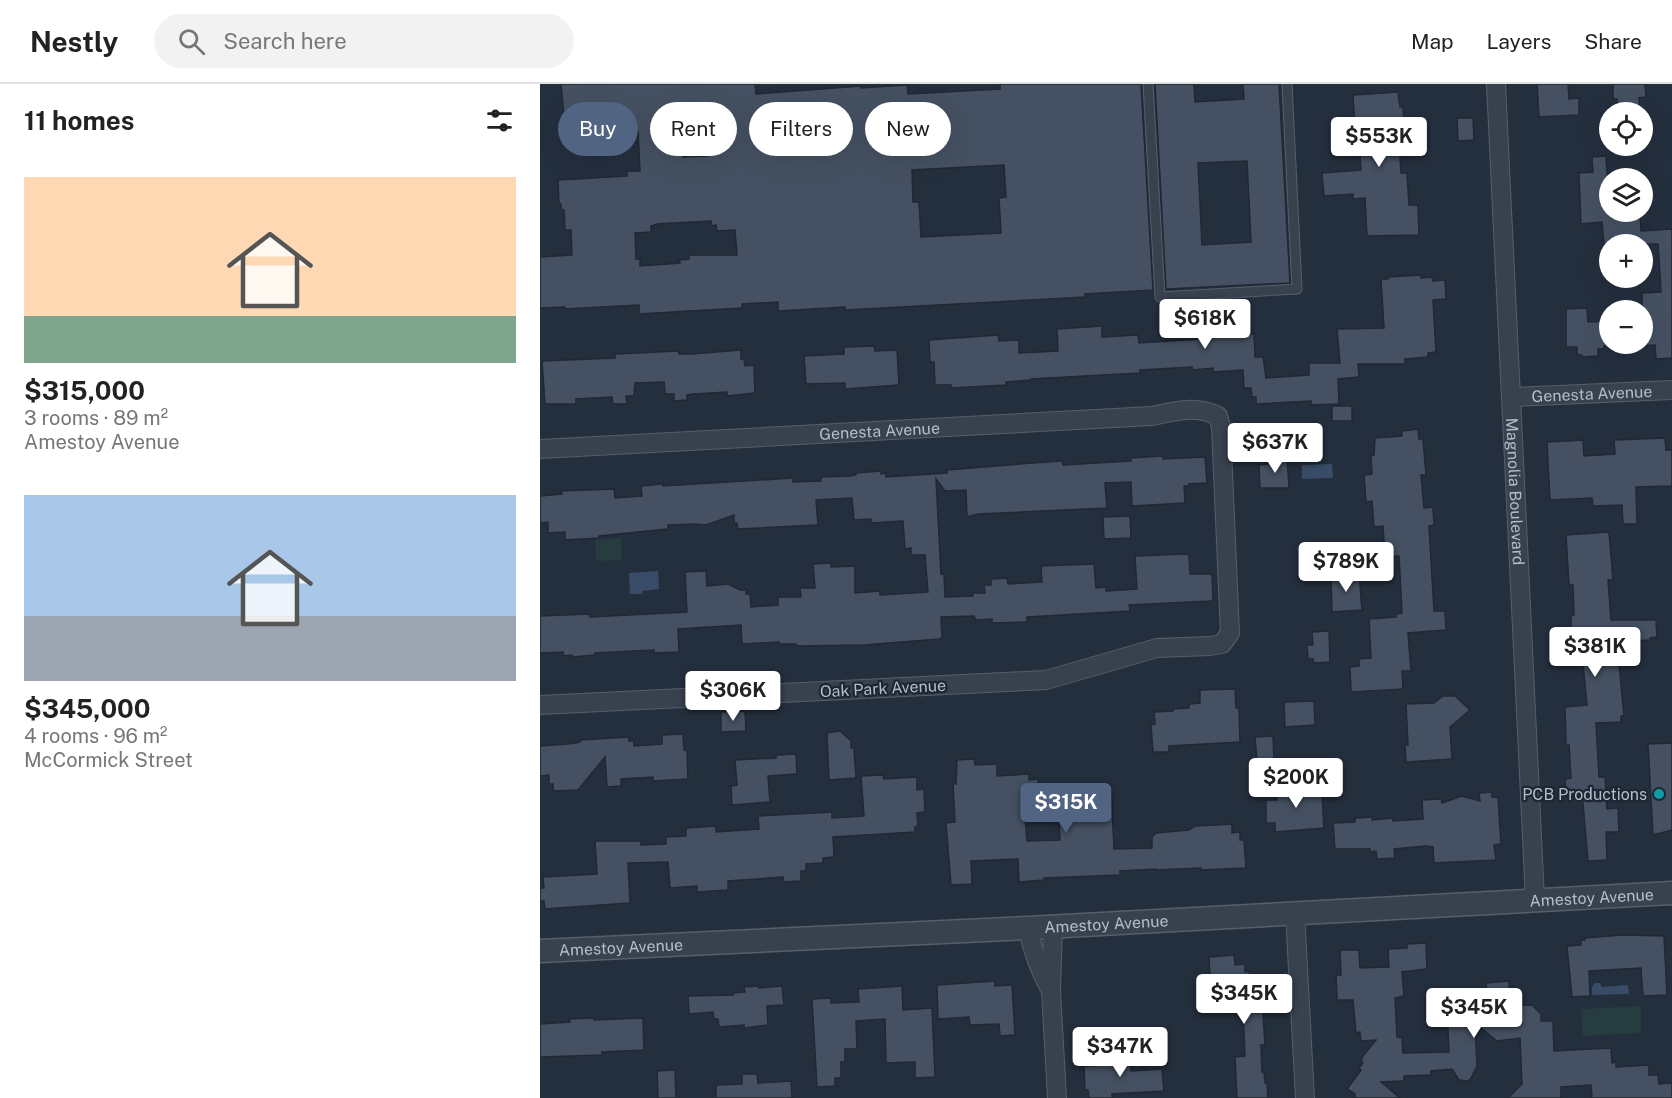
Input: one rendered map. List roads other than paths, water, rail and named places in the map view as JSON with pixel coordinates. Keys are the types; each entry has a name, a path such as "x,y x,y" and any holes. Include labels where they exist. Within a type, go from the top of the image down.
{"street":[{"name":"Magnolia Boulevard","path":"1496,84 1535,900"},
{"name":"Genesta Avenue","path":"1512,398 1672,390"},
{"name":"Genesta Avenue","path":"540,449 1152,416 1186,410 1211,412 1218,416 1221,427 1230,633 1222,644"},
{"name":"Oak Park Avenue","path":"540,705 1046,680 1157,648 1222,644"},
{"name":"Amestoy Avenue","path":"540,951 1028,928 1672,893"},
{"path":"1295,913 1305,1098"},
{"path":"1053,926 1051,991 1057,1098"},
{"path":"1028,928 1041,974 1051,991"}],"lane":[{"path":"1148,84 1160,297 1297,290 1287,84"}],"water":[{"path":"1332,464 1333,478 1302,479 1302,465"},
{"path":"658,571 659,589 642,591 642,594 630,594 629,573"},
{"path":"1595,983 1600,983 1602,987 1628,985 1629,994 1592,995 1592,987"}],"place":[{"name":"PCB Productions","path":"1659,794"}]}
